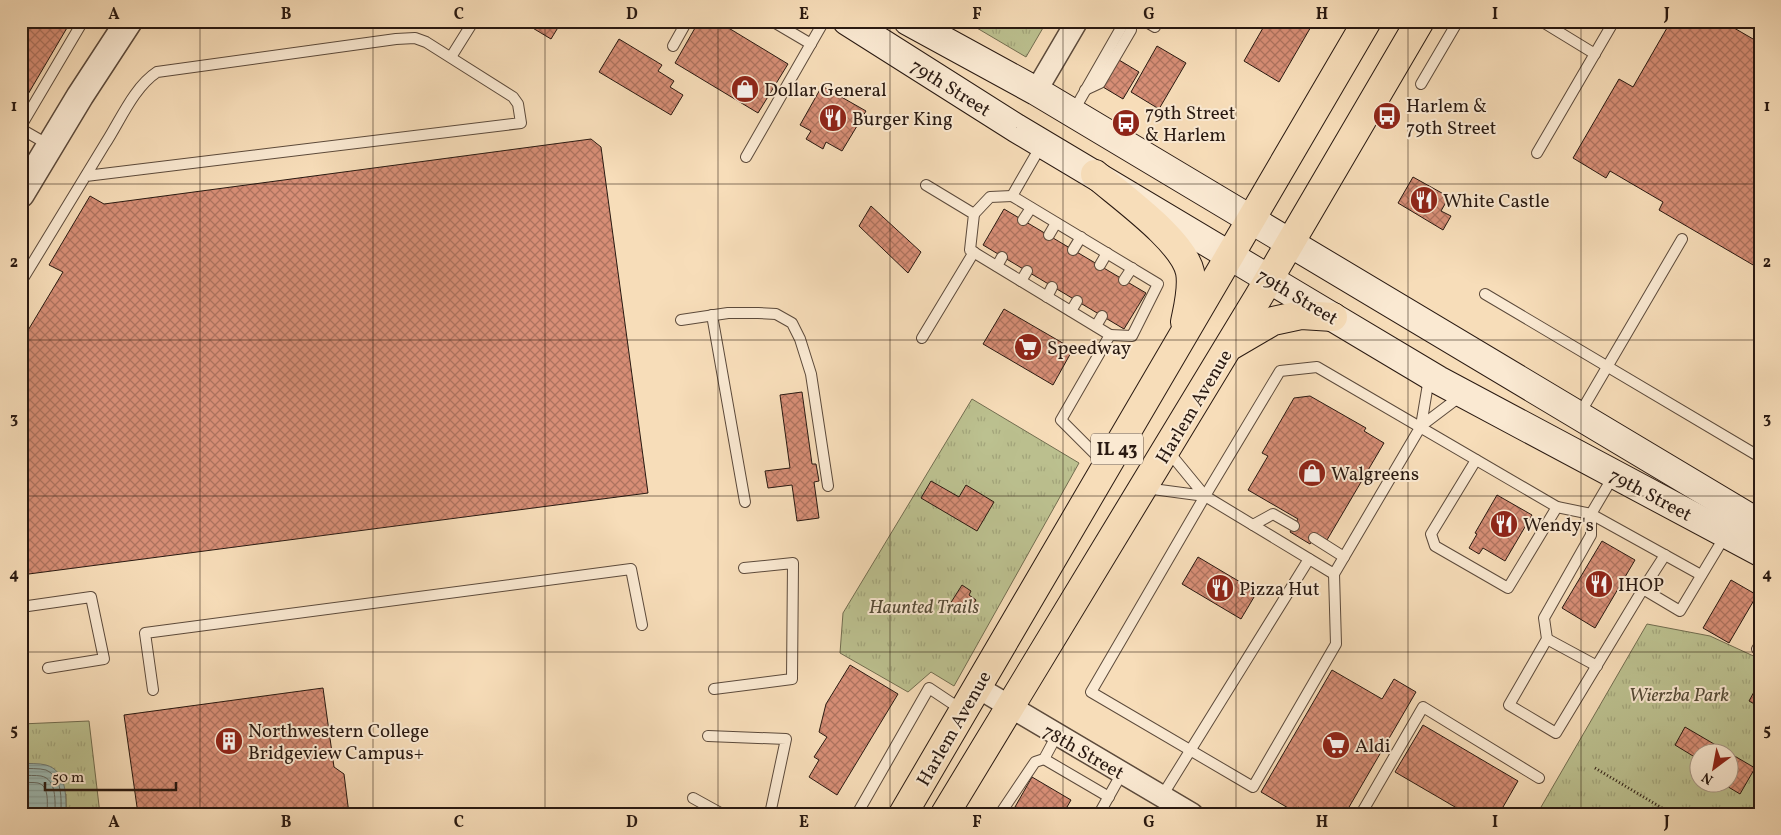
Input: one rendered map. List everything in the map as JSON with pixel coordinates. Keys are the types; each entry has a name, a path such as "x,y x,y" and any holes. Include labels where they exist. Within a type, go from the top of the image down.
{"main road":[{"name":"79th Street","path":"847,21 1042,144 1464,394 1760,552"},
{"name":"79th Street","path":"908,21 1036,91 1079,101 1290,243 1760,524"},
{"name":"Harlem Avenue","path":"903,814 1367,21"},
{"name":"Harlem Avenue","path":"946,814 1167,450 1420,21"},
{"path":"1095,174 1158,228 1174,244 1186,261 1190,274 1190,285 1183,335"},
{"path":"1228,347 1274,321 1302,315 1333,317"}],"street":[{"path":"21,194 80,96 129,21"},
{"path":"1036,91 1077,21"},
{"name":"78th Street","path":"970,699 1010,707 1192,814"}],"lane":[{"path":"50,146 21,128 83,21"},
{"path":"673,46 687,21"},
{"path":"772,21 811,44"},
{"path":"746,157 824,21"},
{"path":"1079,101 1124,21"},
{"path":"1079,101 1100,84 1131,30 1130,21"},
{"path":"1145,21 1154,27"},
{"path":"1421,84 1458,21"},
{"path":"1541,21 1596,54"},
{"path":"1537,153 1614,21"},
{"path":"451,57 471,25"},
{"path":"21,282 141,85 157,72 415,38 426,42 514,97 518,104 521,123 86,176"},
{"path":"1012,196 1042,144"},
{"path":"926,185 974,214"},
{"path":"1012,196 1031,208 1158,284 1132,336 1110,335 1021,281 999,262 970,250 974,214 990,197 1012,196"},
{"path":"1023,220 1031,208"},
{"path":"1049,235 1056,223"},
{"path":"1074,250 1081,237"},
{"path":"1579,415 1682,239"},
{"path":"922,338 974,252"},
{"path":"1100,265 1107,253"},
{"path":"1124,280 1132,268"},
{"path":"1021,281 1027,271"},
{"path":"1047,297 1052,287"},
{"path":"1485,294 1760,457"},
{"path":"1071,311 1077,301"},
{"path":"681,320 728,313 776,314 792,323 800,339 811,374 828,486"},
{"path":"712,315 746,502"},
{"path":"1096,326 1102,316"},
{"path":"1107,466 1061,420 1110,335"},
{"path":"1430,374 1421,426 1334,574 1336,644 1253,787 1091,692 1204,496 1280,371 1317,367 1421,426 1558,507 1591,514 1701,576"},
{"path":"1421,426 1464,394"},
{"path":"1167,450 1204,496 1334,574"},
{"path":"1476,460 1431,534 1435,546 1508,588 1558,507"},
{"path":"1615,474 1591,514 1591,535 1544,618 1547,639 1509,706 1556,733 1664,555"},
{"path":"1144,488 1204,496"},
{"path":"1254,525 1273,514 1294,526"},
{"path":"1643,588 1680,611 1726,534"},
{"path":"1314,538 1344,557"},
{"path":"1162,796 1309,559"},
{"path":"714,689 792,679 793,563 744,568"},
{"path":"153,690 144,633 631,569 642,625"},
{"path":"21,607 91,597 104,660 48,668"},
{"path":"1547,639 1597,666"},
{"path":"857,814 930,688 970,699"},
{"path":"1361,814 1423,708 1539,778"},
{"path":"1000,814 1035,762 1044,758 1057,735"},
{"path":"708,736 786,739 770,814"},
{"path":"1044,758 1109,797"},
{"path":"1099,814 1122,773"},
{"path":"693,798 722,814"}],"path":[{"path":"1595,768 1672,814"}],"green space":[{"path":"965,21 1047,21 1026,57"},
{"name":"Haunted Trails","path":"972,399 1079,463 954,686 931,672 908,692 840,653 843,613"},
{"name":"Wierzba Park","path":"1647,624 1710,636 1760,659 1760,814 1537,814"},
{"path":"89,721 100,814 66,814 66,794 29,764 21,763 21,724"}],"water":[{"path":"21,763 46,765 58,773 64,785 66,814 21,814"}],"building":[{"path":"23,21 71,21 24,101 21,100 21,24"},
{"path":"521,21 562,21 551,39"},
{"name":"Dollar General","path":"699,21 717,21 788,64 758,113 675,63"},
{"path":"1267,21 1306,21 1312,25 1279,82 1244,61"},
{"path":"1671,21 1722,21 1760,43 1760,269 1659,210 1663,202 1610,171 1606,178 1573,158 1619,79 1633,87"},
{"path":"619,39 662,65 658,71 674,81 670,87 683,95 671,115 599,72"},
{"path":"1157,46 1186,63 1159,109 1131,92"},
{"path":"1119,60 1139,72 1123,99 1103,87"},
{"name":"Burger King","path":"822,86 866,111 842,151 826,142 823,149 806,139 811,131 800,125"},
{"path":"591,139 601,147 648,493 21,575 21,342 63,272 49,265 90,196 104,204"},
{"name":"White Castle","path":"1413,177 1449,197 1441,211 1451,216 1443,230 1398,203"},
{"path":"871,206 921,252 908,273 859,226"},
{"name":"Speedway","path":"1004,209 1146,293 1124,329 983,245"},
{"name":"Speedway","path":"1004,309 1073,349 1053,385 983,344"},
{"path":"802,392 812,464 816,464 819,481 814,482 819,518 797,521 792,485 768,488 765,471 790,468 780,395"},
{"name":"Walgreens","path":"1310,396 1366,428 1364,431 1384,443 1327,540 1316,534 1310,544 1290,532 1298,519 1248,490 1268,456 1262,453 1294,398"},
{"path":"931,481 959,497 966,485 994,502 977,531 921,498"},
{"name":"Wendy's","path":"1497,495 1532,515 1505,561 1483,548 1479,554 1469,548 1477,534 1475,533"},
{"name":"IHOP","path":"1602,541 1635,560 1595,628 1562,608"},
{"name":"Pizza Hut","path":"1198,557 1257,592 1241,619 1182,584"},
{"path":"1731,580 1757,595 1729,643 1703,628"},
{"path":"962,585 971,591 969,595 976,600 967,614 950,604"},
{"path":"850,665 898,694 837,795 809,777 819,760 814,757 827,737 819,732 826,704"},
{"name":"Aldi","path":"1332,670 1382,699 1394,679 1416,692 1345,814 1310,814 1298,807 1295,812 1261,792"},
{"path":"1760,681 1760,707 1749,701"},
{"name":"Northwestern College Bridgeview Campus+","path":"323,688 334,767 344,774 349,814 138,814 124,715"},
{"path":"1423,725 1518,781 1499,814 1467,814 1395,772"},
{"path":"1685,727 1711,742 1688,742 1688,753 1675,745"},
{"path":"1738,758 1755,768 1740,794 1737,792"},
{"path":"1032,777 1071,800 1063,814 1011,814"}],"place":[{"name":"Dollar General","path":"745,89"},
{"name":"Harlem & 79th Street","path":"1387,116"},
{"name":"Burger King","path":"833,118"},
{"name":"79th Street & Harlem","path":"1126,123"},
{"name":"White Castle","path":"1424,200"},
{"name":"Speedway","path":"1028,347"},
{"name":"Walgreens","path":"1312,473"},
{"name":"Wendy's","path":"1504,524"},
{"name":"IHOP","path":"1599,584"},
{"name":"Pizza Hut","path":"1220,588"},
{"name":"Northwestern College Bridgeview Campus+","path":"229,741"},
{"name":"Aldi","path":"1336,745"}]}
